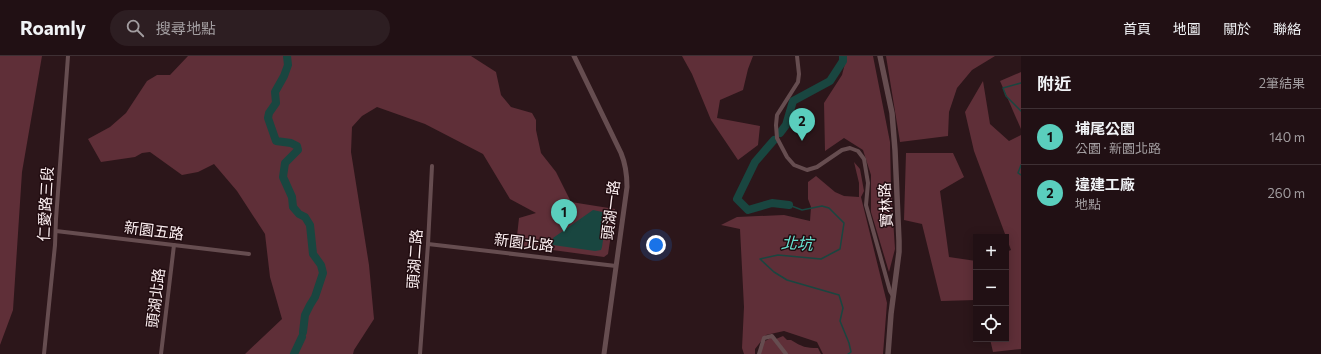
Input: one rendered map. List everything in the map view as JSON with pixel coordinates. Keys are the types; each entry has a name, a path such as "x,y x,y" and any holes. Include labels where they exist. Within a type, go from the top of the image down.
{"main road":[{"name":"寶林路","path":"880,56 892,113 899,252 893,296 888,354"}],"street":[{"name":"仁愛路三段","path":"44,354 56,231 68,56"},
{"name":"頭湖一路","path":"574,56 625,163 627,175 627,187 604,354"},
{"path":"798,56 798,82 777,115 777,138 787,157 794,165 807,170 817,166 842,150 850,148 858,151 864,159 868,183 866,205 890,291 893,296"},
{"name":"頭湖二路","path":"420,354 432,166"},
{"name":"新園五路","path":"56,231 249,254"},
{"name":"新園北路","path":"428,244 616,266"},
{"name":"頭湖北路","path":"161,354 174,245"},
{"path":"759,354 764,338 772,336 786,354"}],"shaded area":[{"path":"0,56 42,56 22,172 13,310 0,345"},
{"path":"188,56 471,56 496,72 501,95 511,107 532,113 536,120 536,130 541,153 556,172 570,200 565,204 571,202 615,209 608,254 604,257 516,245 519,218 536,213 510,199 483,154 425,124 377,107 362,116 352,127 351,152 369,265 374,319 354,350 353,354 245,354 282,319 270,277 265,234 237,191 214,164 198,172 182,175 150,152 142,153 135,157 101,162 88,139 110,127 126,113 147,81 157,75 170,75"},
{"path":"682,56 753,56 743,90 720,100 717,118 760,126 758,145 738,160 711,120 692,74"},
{"path":"847,56 873,56 890,142 895,249 889,272 871,212 871,175 863,150 844,138 825,151 824,103 842,75"},
{"path":"886,56 995,56 972,70 957,88 949,112 948,136 900,142"},
{"path":"1021,72 1021,129 1000,81"},
{"path":"983,81 990,124 1009,141 1021,135 1021,349 993,352 991,342 1009,342 1009,251 1011,250 1009,245 1009,234 1005,234 974,151 965,112"},
{"path":"906,153 953,153 964,177 940,191 949,257 973,261 973,300 941,301 922,224 904,220"},
{"path":"854,162 860,169 864,191 861,197 887,303 883,354 823,354 817,342 784,331 766,335 755,349 755,354 744,354 742,348 744,307 740,229 721,225 737,217 784,215 810,221 811,207 808,199 808,182 816,176 835,192 844,196 859,197 859,183"},
{"path":"783,336 787,340 791,340 804,347 818,348 821,354 759,354 762,343 772,337 776,339"}],"water":[{"path":"593,210 607,213 601,250 595,251 552,244 553,238"}],"waterway":[{"path":"287,56 288,65 275,92 276,103 269,113 268,118 276,141 291,143 297,146 298,150 285,163 283,177 292,197 293,207 299,214 305,217 310,225 313,254 321,265 323,273 315,297 305,315 303,332"},
{"name":"北坑","path":"780,133 786,125 793,101 830,81 843,61 843,56"},
{"path":"1021,83 1003,88 1006,96 1021,111"},
{"name":"北坑","path":"774,140 755,162 737,199 748,210 772,203 789,205"},
{"path":"1021,165 1018,173 1021,175"},
{"name":"北坑","path":"789,205 802,210 822,206 829,208 844,223 840,249 821,259 778,255 760,259 774,272 787,280 839,295 843,308 840,321 851,352 848,354"},
{"path":"294,354 302,337"}],"place":[{"name":"違建工廠","path":"802,141"},
{"name":"埔尾公園","path":"564,232"}]}
